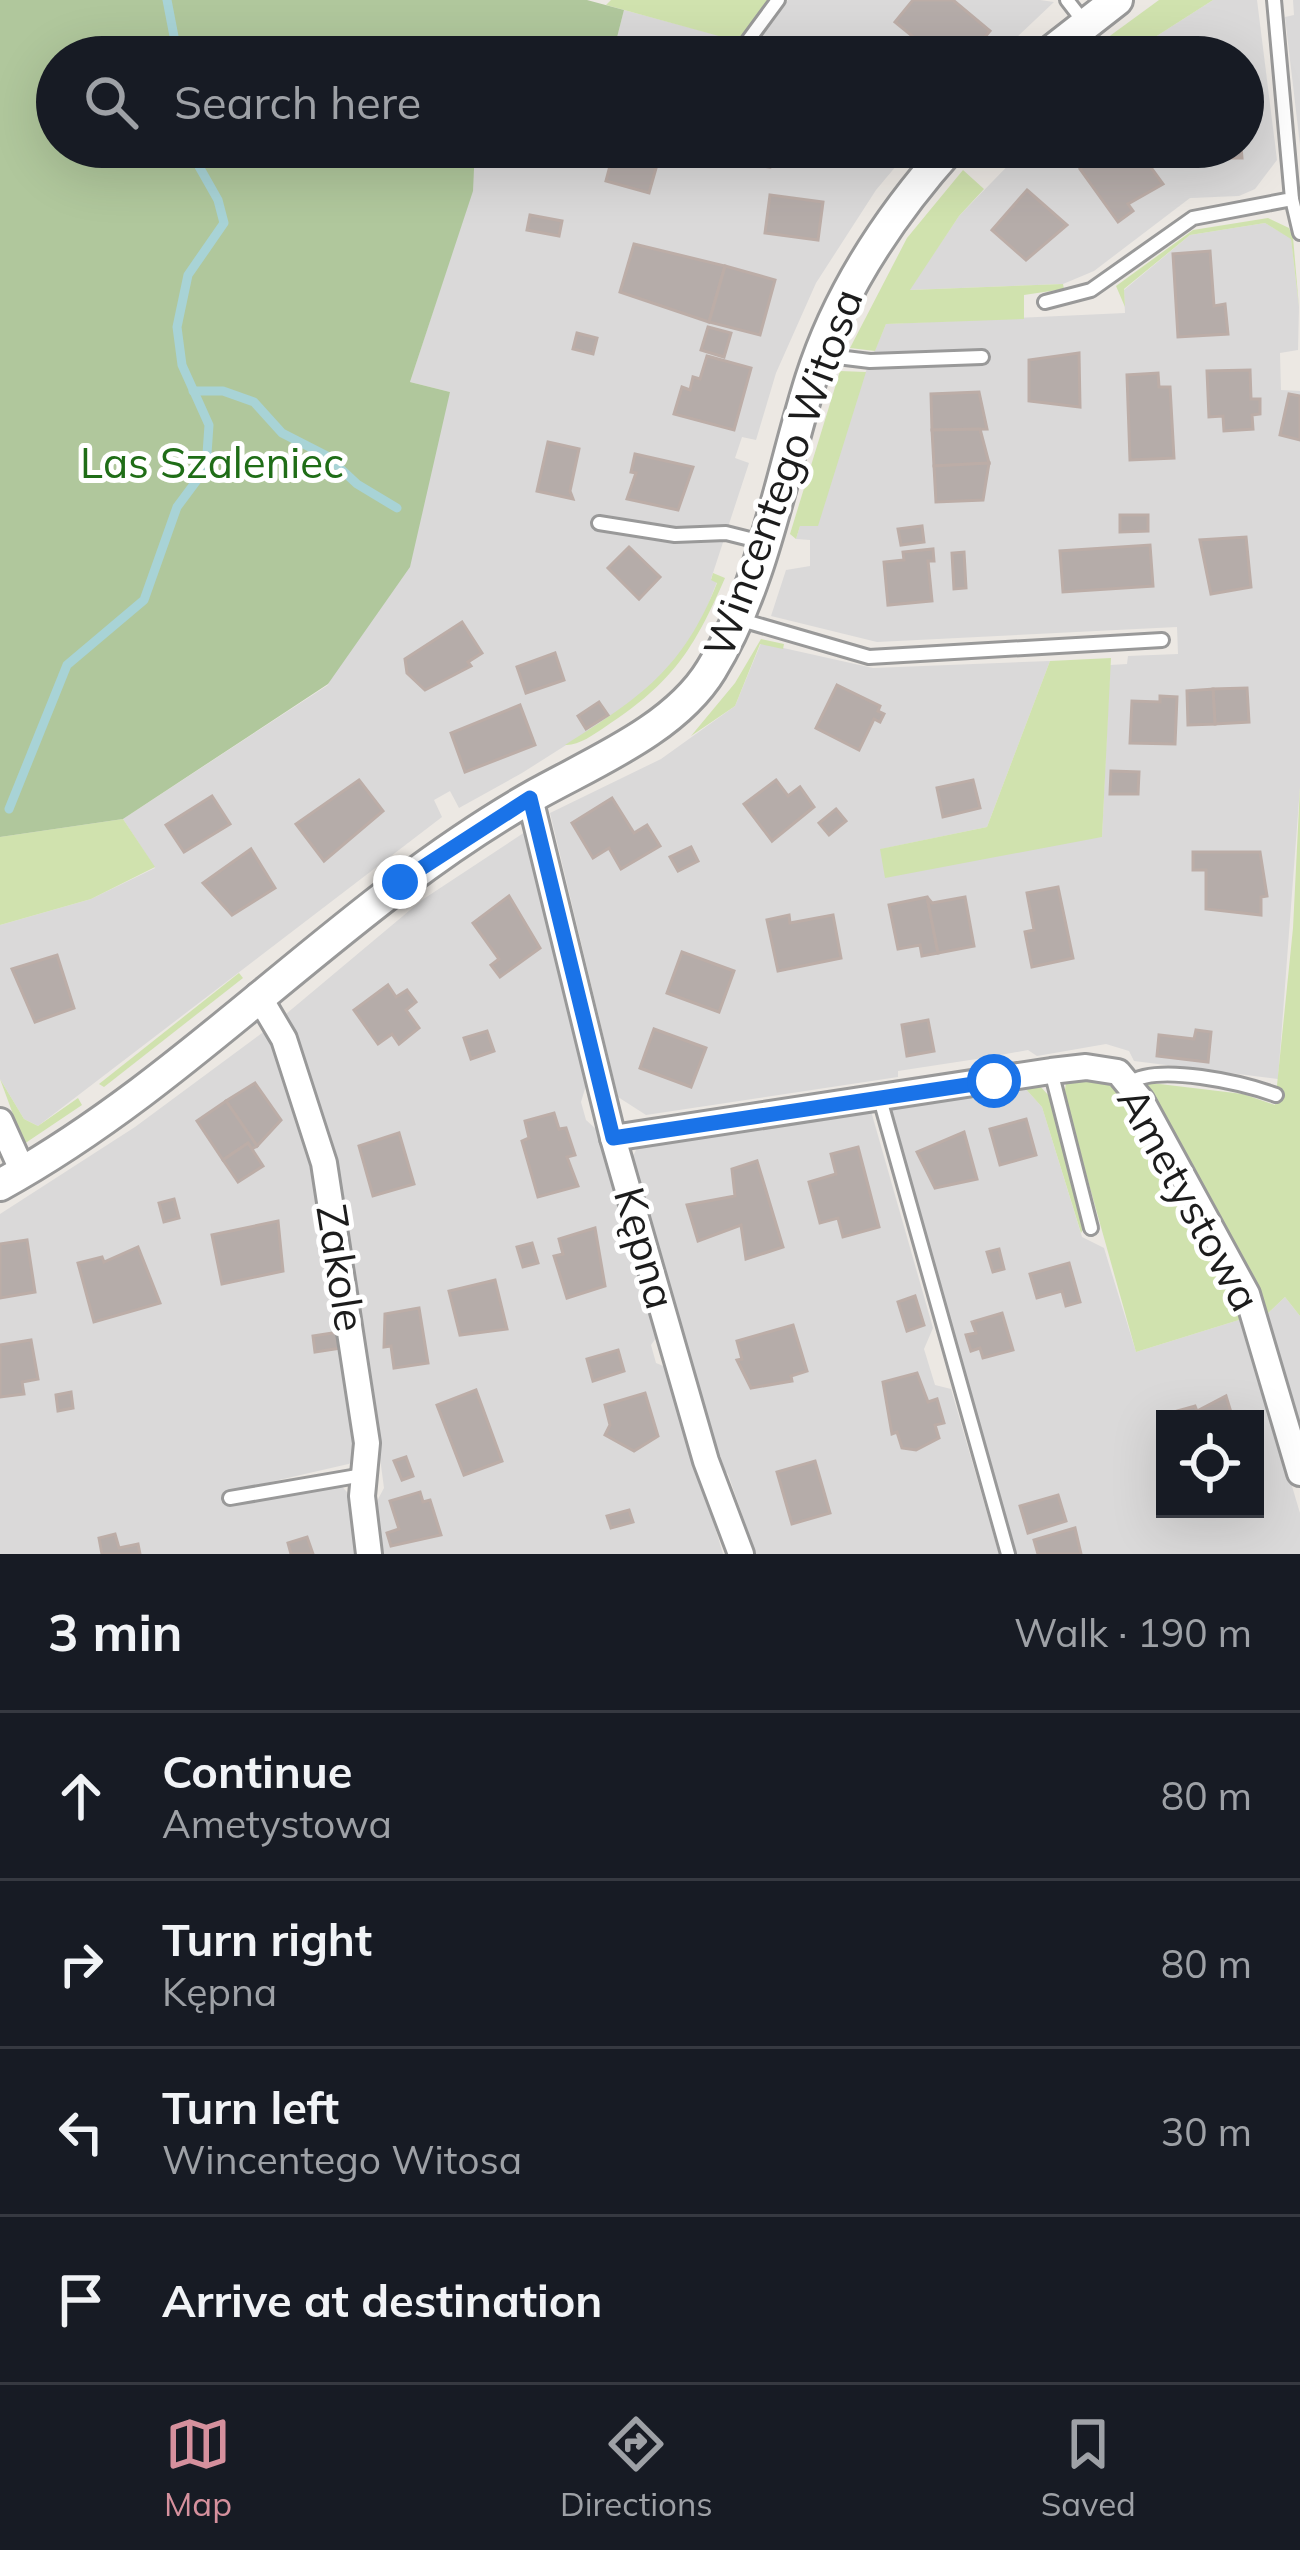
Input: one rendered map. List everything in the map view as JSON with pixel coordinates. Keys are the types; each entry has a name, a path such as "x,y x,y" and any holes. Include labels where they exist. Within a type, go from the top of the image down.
{"street":[{"path":"1059,36 1076,11 1117,0"},
{"name":"Wincentego Witosa","path":"11,1179 122,1105 400,882 681,705 705,680 736,618 763,542 820,355 875,245 935,168"},
{"name":"Kępna","path":"530,798 613,1138 706,1461 741,1554"},
{"name":"Zakole","path":"258,995 284,1039 324,1162 367,1443 363,1475 369,1554"},
{"name":"Ametystowa","path":"613,1138 1051,1071 1105,1067 1129,1083 1247,1294 1300,1473"},
{"path":"0,1121 11,1179"}],"lane":[{"path":"751,36 778,0"},
{"path":"1274,0 1292,199 1300,233"},
{"path":"1045,302 1091,290 1193,218 1292,199"},
{"path":"820,355 870,361 982,356"},
{"path":"598,523 675,536 726,532 763,542"},
{"path":"736,618 869,657 1162,640"},
{"path":"1051,1071 1091,1228"},
{"path":"1129,1083 1152,1073 1247,1085 1276,1095"},
{"path":"880,1099 1009,1554"},
{"path":"230,1498 363,1475"}],"shaded area":[{"path":"788,0 1054,2 1018,36 758,36"},
{"path":"1213,0 1257,0 1262,36 1157,36"},
{"path":"1293,0 1300,0 1300,145 1285,17 1294,15"},
{"path":"624,10 721,36 617,36"},
{"path":"1264,56 1277,160 1255,189 1239,196 1190,198 1094,271 1063,284 909,290 959,216 1006,168 1264,168"},
{"path":"474,168 894,168 816,283 776,373 756,440 742,437 735,458 749,463 711,579 717,582 698,630 675,665 634,702 522,773 459,808 450,791 434,800 442,817 38,1126 24,1119 0,1079 0,925 91,899 155,868 123,819 328,685 450,392 410,382 472,191"},
{"path":"1265,223 1291,238 1299,307 1298,350 1280,353 1281,390 1300,391 1300,787 1278,1079 1134,1061 1129,1051 1106,1044 1037,1056 1028,1050 1000,1055 991,1064 983,1058 898,1071 898,1077 646,1115 618,1097 550,813 661,759 735,706 761,643 873,668 1050,661 987,827 881,849 1102,837 1110,665 1127,664 1128,656 1178,654 1177,627 877,642 771,616 786,570 810,566 810,540 796,539 800,526 886,324 1125,313 1124,290 1190,235"},
{"path":"525,832 587,1082 581,1102 586,1120 596,1129 658,1335 651,1345 656,1363 668,1368 723,1554 382,1554 377,1501 384,1488 357,1284 328,1135 286,1014 422,900"},
{"path":"266,1030 307,1136 357,1462 222,1493 226,1506 339,1483 353,1499 359,1554 0,1554 0,1214 135,1127"},
{"path":"1024,1087 1042,1107 1082,1237 1104,1248 1136,1352 1242,1319 1300,1513 1300,1554 1017,1554 889,1106"},
{"path":"871,1111 933,1328 924,1349 935,1385 951,1389 999,1554 756,1554 728,1474 720,1466 630,1162 638,1146"},
{"path":"1285,1297 1300,1316 1300,1422 1266,1315"}],"green space":[{"name":"Las Szaleniec","path":"0,0 587,0 624,10 617,36 36,36 36,168 474,168 473,191 410,382 450,392 410,567 328,684 123,819 0,837"},
{"path":"611,0 770,0 741,36 719,36 606,5"},
{"path":"1159,0 1213,0 1157,36 1110,36"},
{"path":"963,170 984,189 959,216 910,290 1063,284 1064,289 1024,295 1024,319 886,324 875,351 850,348 907,238"},
{"path":"1268,218 1289,228 1293,237 1299,307 1291,239 1265,223 1190,235 1124,289 1125,307 1116,286 1193,230"},
{"path":"840,371 866,372 818,526 800,526 796,539 790,534"},
{"path":"713,573 725,578 678,663 628,711 585,739 565,745 638,695 674,659 704,613 717,583 711,580"},
{"path":"761,639 784,644 783,649 760,644 735,706 691,736 735,683"},
{"path":"1111,658 1102,837 885,878 880,849 987,827 1050,661"},
{"path":"1300,787 1300,1316 1285,1297 1266,1315 1143,1082 1243,1094 1275,1105 1293,928"},
{"path":"123,819 155,867 91,899 0,925 0,837"},
{"path":"239,973 243,978 104,1087 99,1084"},
{"path":"1090,1074 1116,1083 1134,1106 1223,1273 1242,1319 1136,1352 1064,1095 1067,1078"},
{"path":"0,1079 24,1119 38,1126 78,1098 82,1105 24,1144"},
{"path":"1039,1085 1050,1097 1086,1224 1081,1233 1042,1107 1024,1087"}],"building":[{"path":"913,0 953,0 990,31 986,36 912,36 895,22"},
{"path":"609,168 656,168 649,193 606,181"},
{"path":"1151,168 1163,184 1128,204 1133,211 1118,222 1080,169"},
{"path":"1027,190 1067,225 1026,260 992,230"},
{"path":"770,195 823,202 818,240 765,233"},
{"path":"530,215 562,221 559,236 527,230"},
{"path":"634,244 725,266 709,322 620,292"},
{"path":"1210,251 1214,306 1225,304 1228,334 1178,337 1173,254"},
{"path":"725,266 775,280 760,335 709,322"},
{"path":"708,327 731,333 724,357 701,350"},
{"path":"577,333 597,338 593,354 573,349"},
{"path":"1079,353 1080,407 1029,401 1029,360"},
{"path":"707,356 751,368 734,430 674,414 682,387 690,390 693,377 700,379"},
{"path":"1250,370 1251,399 1260,399 1260,414 1252,415 1253,429 1224,431 1223,416 1209,417 1207,371"},
{"path":"1158,373 1159,387 1170,387 1174,458 1130,460 1127,375"},
{"path":"979,392 987,429 932,430 931,394"},
{"path":"1289,394 1300,396 1300,440 1280,435"},
{"path":"980,429 989,463 934,466 932,430"},
{"path":"548,442 579,449 570,491 573,499 537,491"},
{"path":"635,454 693,467 678,510 627,499 636,473 631,472"},
{"path":"989,463 983,500 936,502 934,466"},
{"path":"1120,515 1148,515 1148,531 1120,532"},
{"path":"922,526 924,542 901,545 898,529"},
{"path":"1246,537 1251,587 1211,594 1200,540"},
{"path":"1150,545 1153,586 1063,592 1060,551"},
{"path":"629,547 660,577 639,599 608,568"},
{"path":"933,549 934,561 928,561 932,601 888,605 884,562 904,560 903,552"},
{"path":"964,552 966,588 954,589 952,553"},
{"path":"462,622 482,653 468,662 471,666 425,690 407,673 405,659"},
{"path":"555,653 564,680 526,693 517,667"},
{"path":"837,685 880,706 878,711 884,714 880,722 874,719 859,750 816,728"},
{"path":"1247,688 1249,722 1215,724 1213,689"},
{"path":"1213,689 1215,724 1188,725 1187,691"},
{"path":"1160,696 1177,697 1175,744 1130,743 1132,701 1160,702"},
{"path":"599,702 608,715 586,729 578,716"},
{"path":"520,705 535,745 465,772 451,733"},
{"path":"1111,771 1139,772 1138,794 1110,794"},
{"path":"359,780 383,811 324,861 296,824"},
{"path":"776,780 788,796 800,787 814,807 772,841 744,804"},
{"path":"973,780 980,808 943,817 937,788"},
{"path":"212,796 230,824 184,852 166,825"},
{"path":"612,798 634,833 647,825 660,846 621,869 609,848 593,858 572,823"},
{"path":"836,809 846,821 829,835 819,823"},
{"path":"691,847 698,861 678,871 670,857"},
{"path":"251,849 275,888 232,915 203,883"},
{"path":"1193,852 1260,852 1267,896 1261,897 1261,915 1206,909 1206,870 1193,870"},
{"path":"1058,887 1073,958 1032,967 1025,932 1034,930 1027,893"},
{"path":"509,896 540,948 500,977 491,965 499,959 473,923"},
{"path":"927,897 938,953 922,956 920,945 898,949 889,905"},
{"path":"927,897 932,903 965,897 974,946 938,953"},
{"path":"789,915 790,923 833,915 841,958 778,971 767,920"},
{"path":"682,952 734,971 719,1012 667,993"},
{"path":"57,955 74,1008 35,1022 12,969"},
{"path":"388,985 396,997 407,990 416,1002 406,1010 419,1028 399,1044 392,1034 378,1044 354,1010"},
{"path":"928,1020 934,1051 907,1056 902,1025"},
{"path":"654,1029 706,1048 691,1087 640,1068"},
{"path":"1196,1030 1211,1032 1208,1062 1157,1056 1159,1035 1194,1039"},
{"path":"487,1031 494,1051 471,1059 464,1038"},
{"path":"255,1083 281,1120 257,1146 226,1101"},
{"path":"226,1101 257,1146 252,1149 248,1143 223,1160 197,1121"},
{"path":"554,1113 559,1129 566,1128 575,1155 567,1157 578,1186 538,1197 522,1141 529,1138 525,1121"},
{"path":"1026,1119 1036,1155 1000,1165 990,1129"},
{"path":"964,1132 977,1179 935,1188 917,1152"},
{"path":"399,1133 414,1184 373,1196 359,1146"},
{"path":"248,1143 263,1166 238,1182 223,1160"},
{"path":"858,1147 879,1227 843,1237 838,1218 820,1223 809,1182 836,1174 831,1154"},
{"path":"757,1161 783,1247 746,1259 741,1225 698,1241 687,1205 735,1196 732,1169"},
{"path":"174,1199 179,1218 164,1222 159,1203"},
{"path":"278,1221 283,1271 222,1284 212,1235"},
{"path":"595,1228 605,1286 567,1298 554,1256 563,1254 559,1239"},
{"path":"27,1240 35,1292 0,1298 0,1244"},
{"path":"532,1243 538,1263 523,1267 517,1247"},
{"path":"138,1247 160,1303 94,1322 78,1263 102,1257 104,1262"},
{"path":"999,1249 1004,1269 993,1272 987,1252"},
{"path":"1069,1263 1080,1302 1066,1306 1062,1291 1037,1298 1030,1274"},
{"path":"495,1280 507,1329 460,1335 449,1291"},
{"path":"915,1296 924,1325 907,1331 898,1302"},
{"path":"419,1308 428,1363 394,1368 391,1346 384,1347 385,1314"},
{"path":"1002,1313 1013,1350 983,1358 980,1348 971,1351 966,1335 976,1333 972,1322"},
{"path":"793,1325 807,1371 791,1376 792,1381 751,1388 737,1360 742,1359 737,1341"},
{"path":"339,1332 341,1348 315,1352 313,1336"},
{"path":"31,1340 38,1379 22,1382 24,1394 0,1397 0,1345"},
{"path":"618,1350 624,1371 593,1381 587,1359"},
{"path":"917,1373 928,1402 937,1399 944,1423 935,1425 939,1438 916,1450 902,1448 897,1432 892,1434 883,1382"},
{"path":"476,1390 502,1461 464,1475 437,1405"},
{"path":"71,1392 73,1408 58,1411 56,1395"},
{"path":"645,1393 658,1436 634,1451 605,1435 610,1425 605,1405"},
{"path":"1226,1396 1230,1410 1199,1410"},
{"path":"406,1457 413,1476 402,1480 394,1461"},
{"path":"815,1461 830,1513 792,1524 777,1472"},
{"path":"420,1492 423,1502 430,1500 441,1535 391,1546 387,1533 399,1529 390,1501"},
{"path":"1058,1495 1066,1521 1028,1533 1020,1506"},
{"path":"629,1510 633,1522 611,1528 607,1516"},
{"path":"1075,1528 1081,1554 1038,1554 1034,1540"},
{"path":"115,1534 119,1548 138,1544 140,1554 102,1554 99,1538"},
{"path":"307,1537 313,1554 291,1554 288,1543"}],"waterway":[{"path":"167,0 174,36"},
{"path":"9,809 67,665 144,600 177,507 206,468 209,425 182,365 177,327 188,275 224,223 218,200 200,168"},
{"path":"193,391 223,391 254,402 282,433 327,456 357,484 397,508"}],"route":[{"path":"400,882 530,798 613,1138 994,1081"}]}
